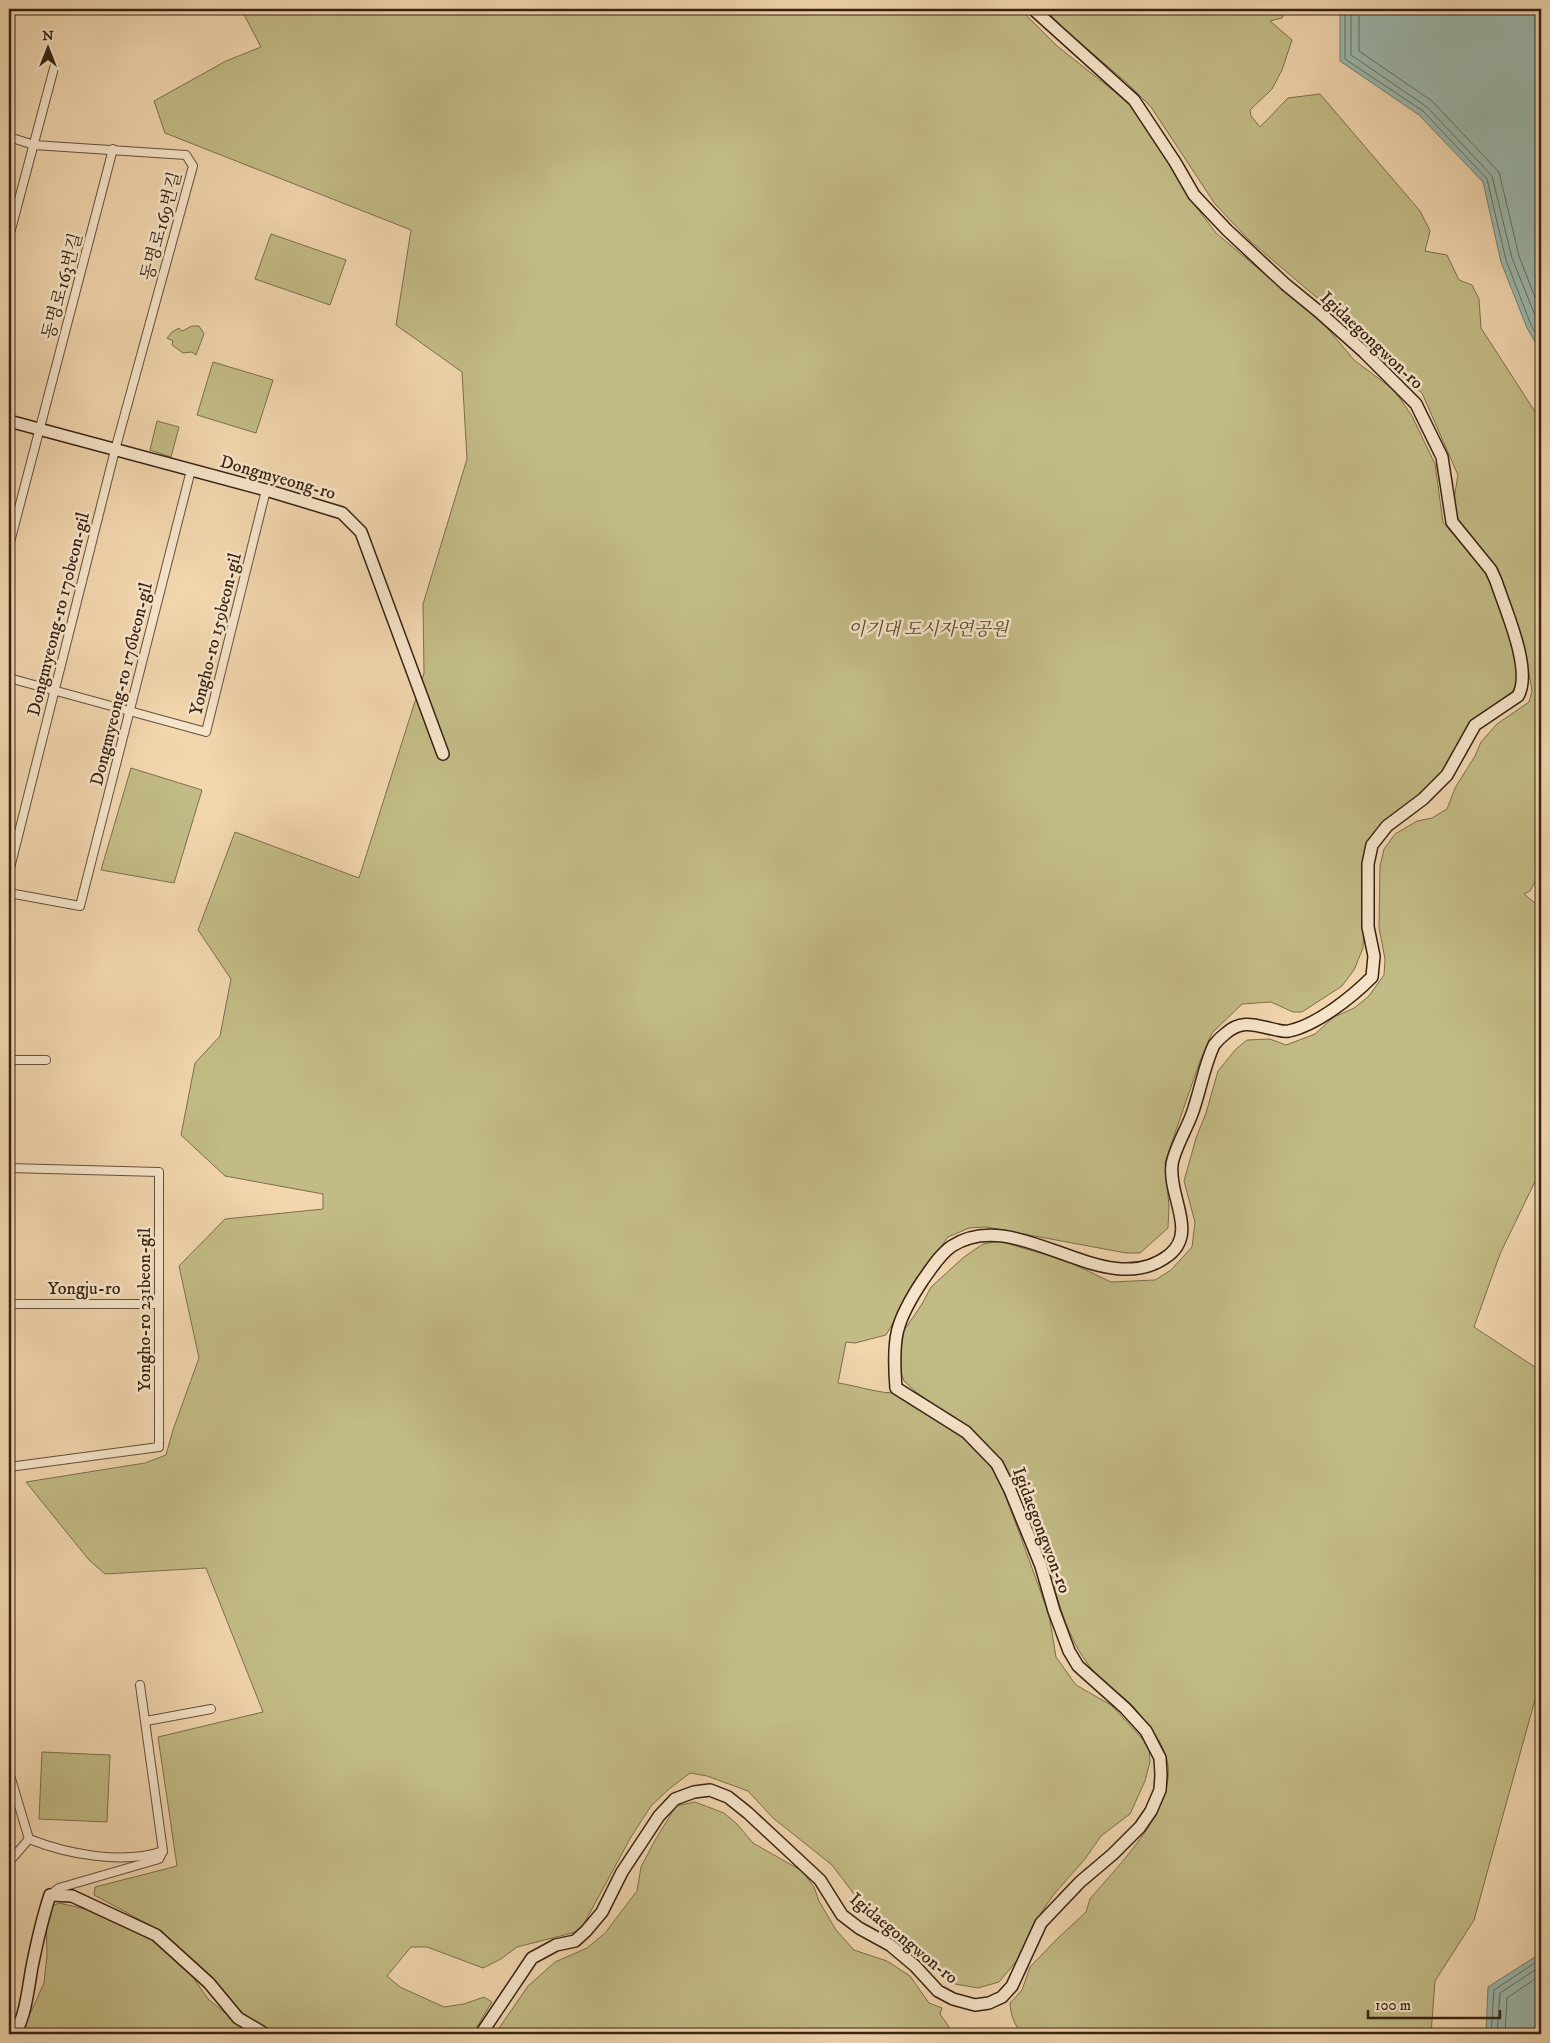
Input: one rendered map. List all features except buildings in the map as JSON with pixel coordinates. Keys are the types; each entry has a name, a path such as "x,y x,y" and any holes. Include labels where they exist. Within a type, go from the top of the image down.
{"street":[{"name":"Igidaegongwon-ro","path":"481,2034 532,1958 549,1948 575,1941 586,1931 602,1912 622,1872 659,1816 675,1799 694,1792 710,1790 728,1798 742,1808 820,1880 842,1915 859,1928 890,1945 915,1966 938,1991 953,1999 975,2005 989,2003 1002,1997 1012,1986 1040,1923 1080,1882 1113,1854 1140,1827 1151,1811 1160,1790 1162,1775 1160,1758 1154,1745 1146,1732 1125,1708 1078,1666 1069,1651 1054,1612 1040,1566 1010,1490 997,1464 966,1432 896,1388 894,1354 901,1316 911,1298 941,1256 950,1247 971,1236 987,1235 1013,1238 1096,1264 1124,1270 1153,1264 1168,1255 1179,1245 1182,1233 1181,1217 1172,1183 1172,1164 1195,1107 1215,1044 1230,1030 1246,1023 1287,1032 1308,1024 1355,994 1372,977 1374,956 1368,927 1368,864 1372,845 1387,826 1423,800 1447,775 1474,725 1518,696 1521,690 1524,678 1521,659 1496,582 1491,570 1452,522 1442,457 1416,404 1364,352 1285,284 1227,230 1194,195 1175,162 1134,100 1033,9"},
{"path":"9,237 54,68"},
{"name":"동명로169번길","path":"9,137 34,145 186,155 193,166 115,450"},
{"name":"동명로163번길","path":"9,546 113,149"},
{"name":"Dongmyeong-ro","path":"9,421 266,490 342,514 361,532 443,754"},
{"name":"Dongmyeong-ro 170beon-gil","path":"9,872 115,450"},
{"name":"Dongmyeong-ro 176beon-gil","path":"9,893 80,906 191,470"},
{"name":"Yongho-ro 159beon-gil","path":"9,678 206,732 266,490"},
{"path":"9,1060 46,1060"},
{"name":"Yongho-ro 231beon-gil","path":"9,1168 159,1172 159,1447 9,1467"},
{"name":"Yongju-ro","path":"9,1304 159,1304"},
{"path":"15,2034 25,2005 40,1924 50,1895 60,1888 159,1859 163,1851 140,1685"},
{"path":"146,1721 211,1709"},
{"path":"9,1772 28,1839"},
{"path":"28,1839 56,1849 97,1856 149,1856 163,1851"},
{"path":"9,1862 28,1839"},
{"path":"50,1895 72,1896 156,1935 209,1983 238,2018 265,2034"}],"green space":[{"name":"이기대 도시자연공원","path":"241,9 1020,9 1057,46 1134,107 1191,200 1216,233 1323,323 1354,360 1394,390 1412,416 1435,464 1443,522 1490,578 1517,657 1518,682 1512,692 1466,728 1442,777 1367,849 1363,948 1354,970 1342,986 1302,1012 1293,1012 1271,1002 1242,1004 1212,1033 1200,1061 1165,1163 1169,1206 1168,1228 1140,1253 1126,1253 986,1227 969,1228 948,1237 920,1276 886,1335 855,1343 846,1342 838,1383 876,1391 899,1393 909,1403 946,1424 969,1442 990,1464 1002,1487 1049,1615 1056,1657 1076,1685 1111,1705 1149,1746 1150,1762 1145,1781 1130,1814 1101,1836 1085,1859 1054,1894 1041,1913 1019,1958 999,1982 978,1988 955,1984 913,1944 870,1915 832,1865 773,1818 748,1791 707,1776 690,1773 651,1806 631,1837 580,1931 517,1947 501,1959 483,1968 427,1947 411,1947 387,1976 400,1987 444,2007 464,2004 484,1997 492,2002 475,2030 470,2034 391,2034 365,2029 341,2034 288,2034 260,2026 240,2014 159,1930 94,1895 95,1887 177,1866 158,1737 263,1712 206,1568 105,1574 89,1560 26,1482 145,1463 166,1455 199,1358 179,1266 225,1219 323,1209 323,1194 225,1176 181,1135 195,1063 220,1036 231,979 198,930 235,832 359,878 424,673 423,604 467,459 462,372 396,325 411,230 165,133 154,101 226,61 261,47"},
{"path":"1045,9 1286,9 1282,18 1270,21 1292,40 1282,70 1272,89 1250,110 1251,116 1260,127 1288,98 1320,94 1420,211 1430,231 1425,251 1447,255 1459,280 1472,285 1479,299 1481,328 1541,421 1541,870 1530,891 1524,894 1541,908 1541,1169 1500,1254 1474,1327 1541,1371 1541,1678 1474,1920 1435,1981 1431,2034 1022,2034 1011,2012 1010,2003 1022,1990 1030,1967 1086,1912 1090,1899 1130,1853 1155,1816 1164,1797 1168,1778 1167,1760 1157,1738 1143,1718 1130,1703 1099,1677 1079,1651 1069,1631 1036,1542 995,1457 986,1444 966,1426 917,1393 904,1381 899,1367 900,1339 931,1287 964,1257 983,1244 999,1241 1067,1261 1111,1282 1155,1280 1171,1270 1192,1247 1195,1222 1184,1181 1218,1071 1236,1049 1247,1040 1270,1039 1286,1045 1315,1034 1334,1017 1354,1008 1368,997 1384,975 1385,959 1379,928 1380,866 1384,849 1395,834 1417,821 1432,818 1447,809 1455,788 1475,756 1481,742 1497,724 1529,702 1532,691 1527,662 1498,569 1478,548 1457,521 1454,499 1458,475 1422,393 1382,359 1347,320 1315,296 1249,240 1215,204 1151,107 1126,82 1065,30"},
{"path":"271,234 346,260 330,305 255,279"},
{"path":"192,326 199,326 204,334 196,355 192,352 183,353 172,345 173,341 167,338 179,328 182,331"},
{"path":"213,362 273,380 256,433 197,415"},
{"path":"157,421 179,427 171,457 150,450"},
{"path":"131,768 202,790 174,883 101,870"},
{"path":"42,1752 110,1755 107,1822 39,1819"},
{"path":"695,1802 724,1813 737,1824 753,1843 802,1871 814,1887 819,1901 836,1930 854,1950 887,1961 910,1976 929,2003 942,2008 940,2014 954,2034 495,2034 528,1986 555,1962 587,1948 605,1933 637,1891 641,1867 676,1806"},
{"path":"59,1903 86,1909 156,1940 193,1977 208,1999 251,2034 21,2034 44,1983 47,1955 46,1909"}],"water":[{"path":"1340,9 1541,9 1541,352 1527,328 1501,262 1483,182 1419,115 1340,61"},
{"path":"1541,1953 1541,2034 1486,2034 1488,1987"}]}
